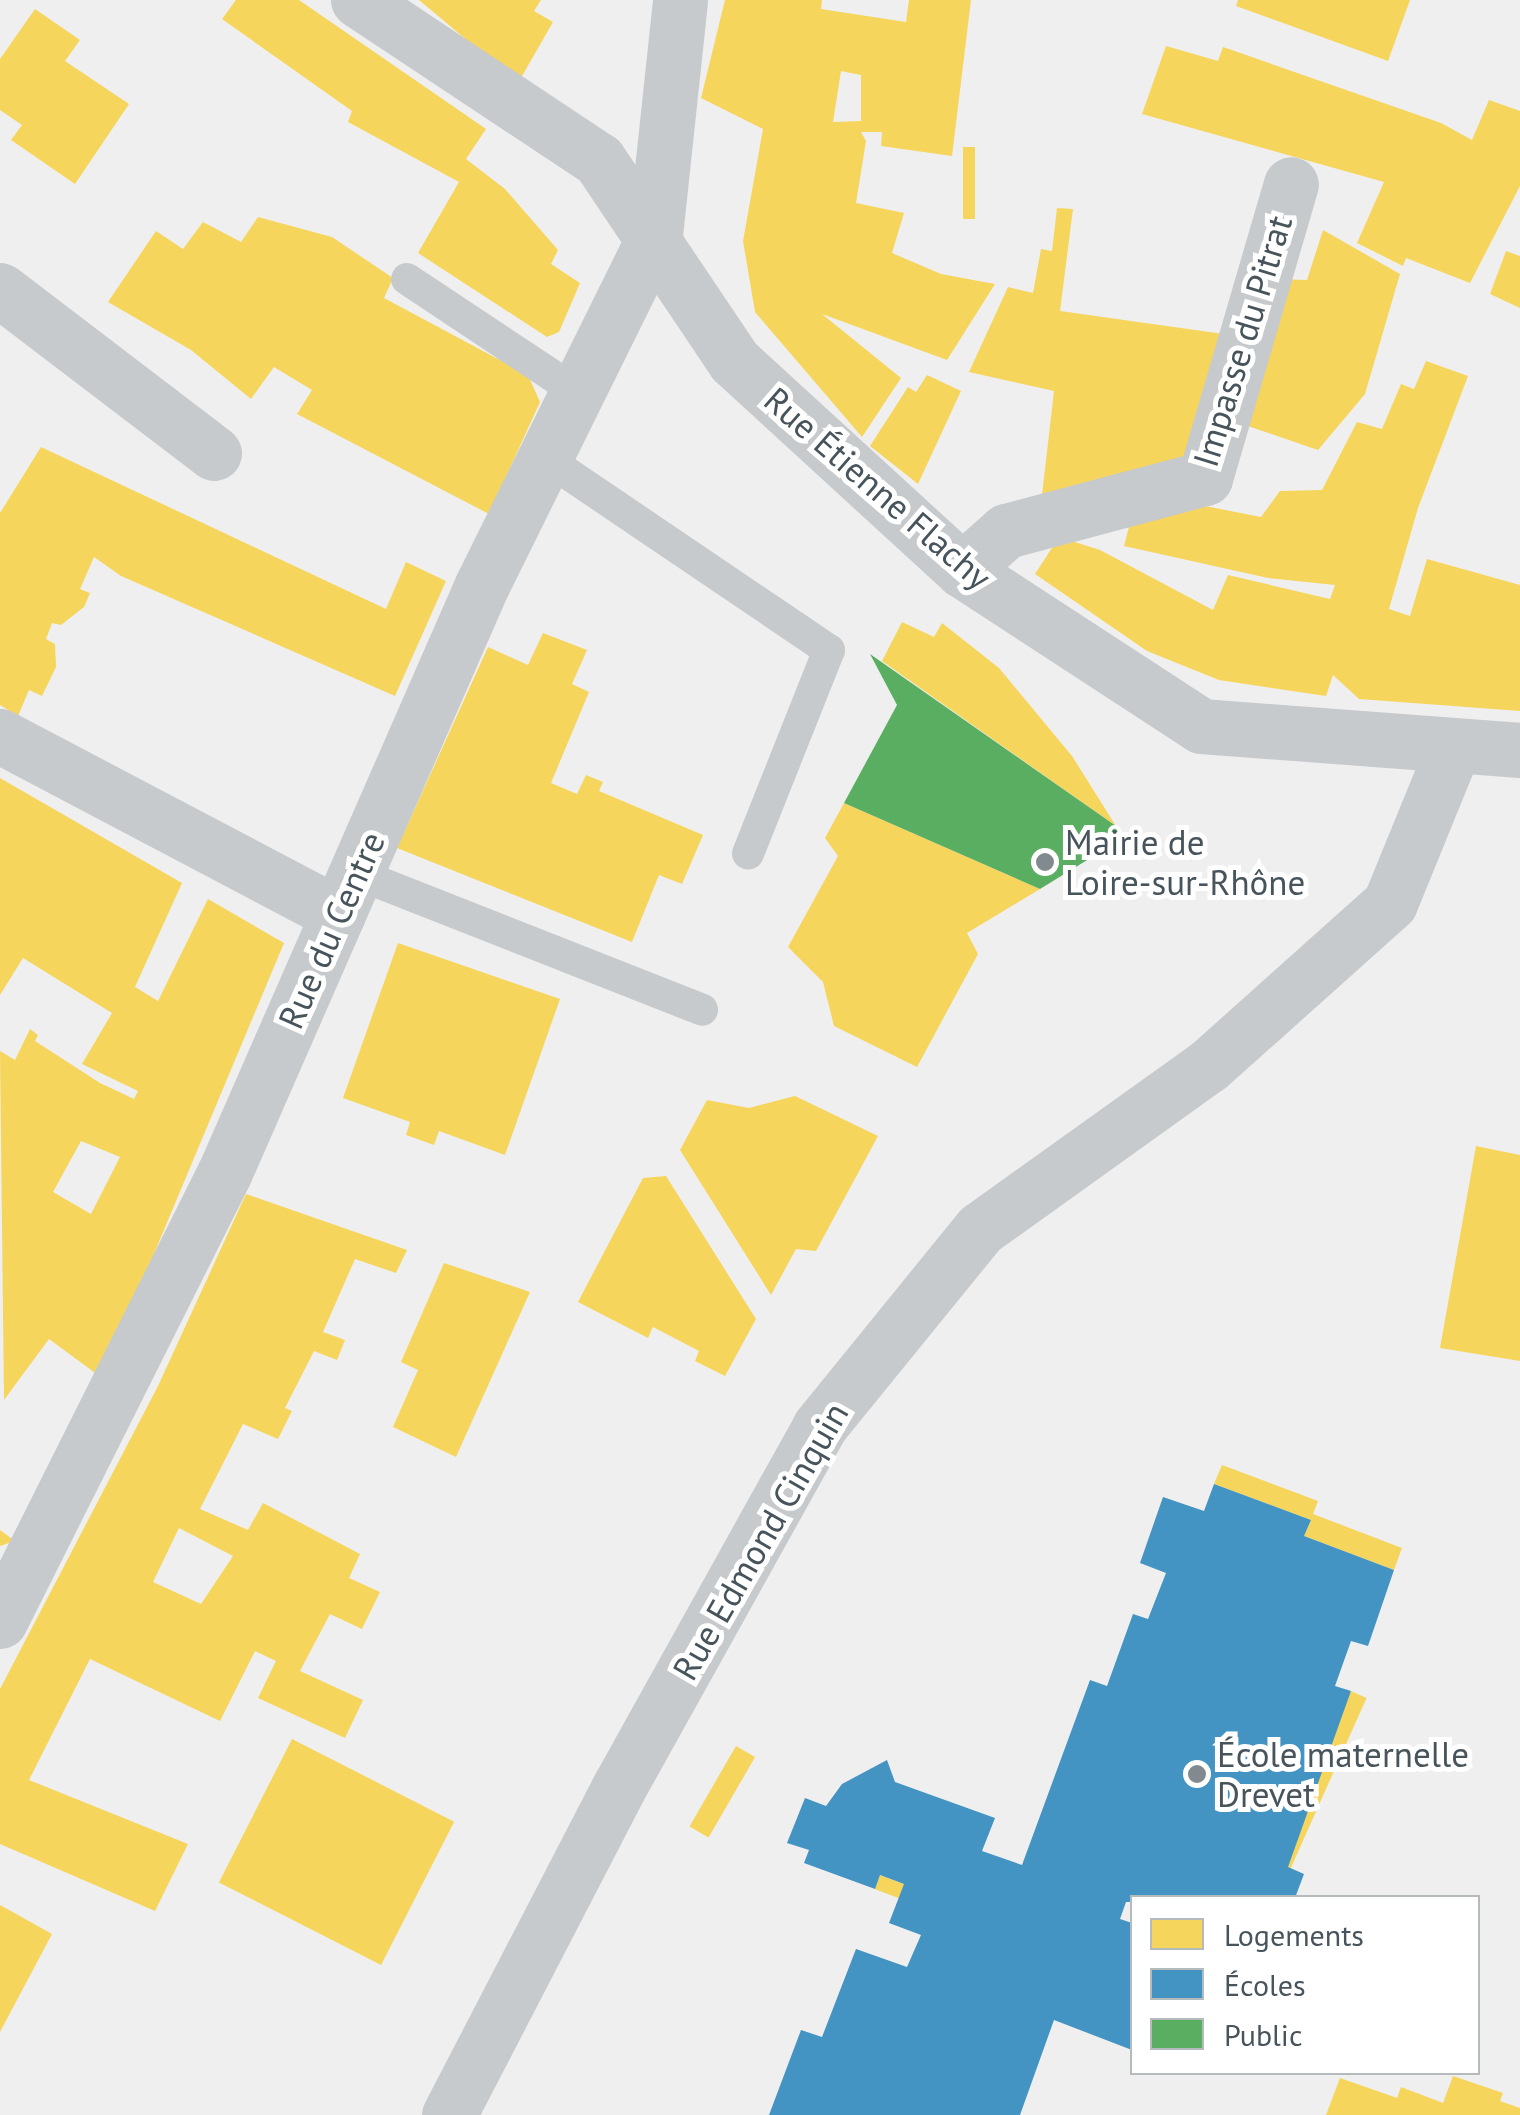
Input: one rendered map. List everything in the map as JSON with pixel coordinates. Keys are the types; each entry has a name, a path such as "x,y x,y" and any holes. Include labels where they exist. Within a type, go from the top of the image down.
{"street":[{"name":"Rue Étienne Flachy","path":"358,0 599,160 655,235 734,360 962,570 1201,726 1453,749 1520,750"},
{"path":"655,235 680,0"},
{"name":"Impasse du Pitrat","path":"962,570 1006,530 1205,478 1292,184"},
{"name":"Rue du Centre","path":"0,1621 224,1174 544,458 655,235"},
{"path":"0,290 214,453"},
{"path":"0,736 347,894"},
{"name":"Rue Edmond Cinquin","path":"449,2115 619,1787 818,1427 980,1230 1208,1066 1390,904 1453,749"}],"lane":[{"path":"407,279 577,392"},
{"path":"544,458 829,650 748,854"},
{"path":"347,894 702,1010"}],"building: Logements":[{"path":"236,0 299,0 486,129 466,159 505,189 558,250 551,264 580,283 559,332 547,337 418,253 459,182 348,122 352,111 222,19"},
{"path":"419,0 541,0 534,11 553,22 518,83"},
{"path":"725,0 822,0 821,9 906,22 909,0 971,0 952,156 881,146 882,132 861,132 866,141 856,203 904,213 892,253 941,274 995,284 947,360 822,314 901,378 862,437 755,312 743,241 763,129 701,98","holes":["841,71 861,75 861,121 833,122"]},
{"path":"1238,0 1410,0 1388,61 1236,6"},
{"path":"35,9 80,40 65,61 129,104 75,184 11,140 22,125 0,110 0,59"},
{"path":"1166,46 1218,61 1223,47 1441,123 1472,140 1489,100 1520,111 1520,186 1470,283 1406,258 1403,266 1357,243 1384,182 1142,114"},
{"path":"963,147 975,147 975,219 963,219"},
{"path":"1057,208 1073,209 1060,311 1238,336 1207,433 1174,468 1042,495 1054,391 969,372 1008,287 1033,293 1041,249 1052,251"},
{"path":"258,217 332,237 393,278 384,298 528,375 540,402 489,514 297,414 312,390 274,367 251,399 191,350 108,302 156,231 183,249 203,222 241,242"},
{"path":"1323,230 1400,274 1365,394 1318,450 1242,424 1272,279 1307,280"},
{"path":"1506,251 1520,256 1520,308 1490,294"},
{"path":"1426,361 1468,376 1418,508 1389,609 1410,616 1427,559 1520,585 1520,711 1359,699 1333,675 1326,696 1219,680 1147,651 1035,574 1059,537 1100,550 1213,610 1228,575 1330,599 1335,585 1268,578 1124,546 1132,515 1200,505 1261,517 1280,491 1322,490 1357,422 1382,429 1401,384 1414,389"},
{"path":"927,375 961,391 918,484 870,446 908,387 916,392"},
{"path":"41,447 386,609 406,562 446,581 395,696 121,576 94,557 80,589 90,593 84,607 61,625 52,623 46,639 55,644 56,667 42,696 29,690 18,716 0,705 0,513"},
{"path":"902,622 934,637 942,623 999,668 1072,756 1116,826 882,661"},
{"path":"543,633 587,650 572,684 589,692 551,783 577,794 586,775 603,782 599,791 703,835 682,884 659,875 632,942 397,848 488,647 528,665"},
{"path":"0,778 182,883 135,987 158,1001 208,899 284,943 102,1378 49,1339 4,1400 0,1051 15,1060 30,1029 38,1035 35,1041 100,1083 134,1099 138,1091 82,1064 112,1013 23,958 0,995","holes":["81,1141 120,1157 91,1214 53,1192"]},
{"path":"844,803 1040,889 967,933 978,954 917,1067 834,1026 823,982 788,947 838,856 825,838"},
{"path":"398,943 560,999 505,1155 439,1131 434,1145 406,1135 410,1122 343,1098"},
{"path":"795,1096 878,1136 816,1251 796,1249 771,1295 680,1150 707,1100 749,1108"},
{"path":"1476,1146 1520,1155 1520,1361 1440,1348"},
{"path":"666,1176 756,1319 725,1376 695,1361 699,1351 653,1327 648,1338 578,1302 643,1178"},
{"path":"246,1194 407,1250 396,1273 355,1259 323,1332 345,1340 337,1360 314,1351 285,1408 292,1411 278,1439 243,1424 200,1509 248,1530 263,1503 360,1554 349,1578 380,1592 362,1629 330,1614 300,1671 363,1700 345,1738 258,1698 276,1661 255,1651 220,1721 90,1659 29,1780 188,1844 155,1911 0,1844 0,1689 158,1386","holes":["179,1528 233,1556 201,1604 153,1582"]},
{"path":"444,1263 530,1292 456,1457 393,1427 418,1370 401,1362"},
{"path":"1222,1465 1318,1501 1313,1514 1402,1548 1394,1570 1304,1536 1311,1520 1214,1484"},
{"path":"0,1530 15,1541 0,1546"},
{"path":"1351,1691 1367,1698 1290,1869 1275,1862"},
{"path":"292,1739 454,1822 381,1965 219,1882"},
{"path":"736,1746 755,1757 709,1838 690,1827"},
{"path":"880,1875 904,1884 899,1898 875,1889"},
{"path":"0,1905 52,1934 0,2032"},
{"path":"1453,2076 1503,2093 1500,2101 1520,2108 1520,2115 1326,2115 1340,2078 1397,2098 1401,2087 1443,2103"}],"building: Écoles":[{"path":"1214,1484 1311,1520 1304,1536 1394,1570 1368,1646 1351,1641 1335,1686 1351,1691 1288,1867 1304,1874 1296,1895 1130,1895 1120,1919 1130,1922 1130,2049 1054,2020 1020,2115 769,2115 801,2030 822,2037 856,1949 907,1967 921,1935 889,1923 904,1884 880,1875 875,1889 804,1863 809,1850 787,1843 805,1798 826,1806 842,1784 887,1760 895,1782 995,1818 982,1851 1022,1865 1090,1680 1107,1686 1133,1614 1148,1619 1166,1573 1140,1563 1163,1497 1204,1511"}],"building: Public":[{"path":"870,654 1116,826 1123,838 1040,889 844,803 897,705"}],"place":[{"name":"Mairie de Loire-sur-Rhône","path":"1045,862"},
{"name":"École maternelle Drevet","path":"1197,1774"}]}
